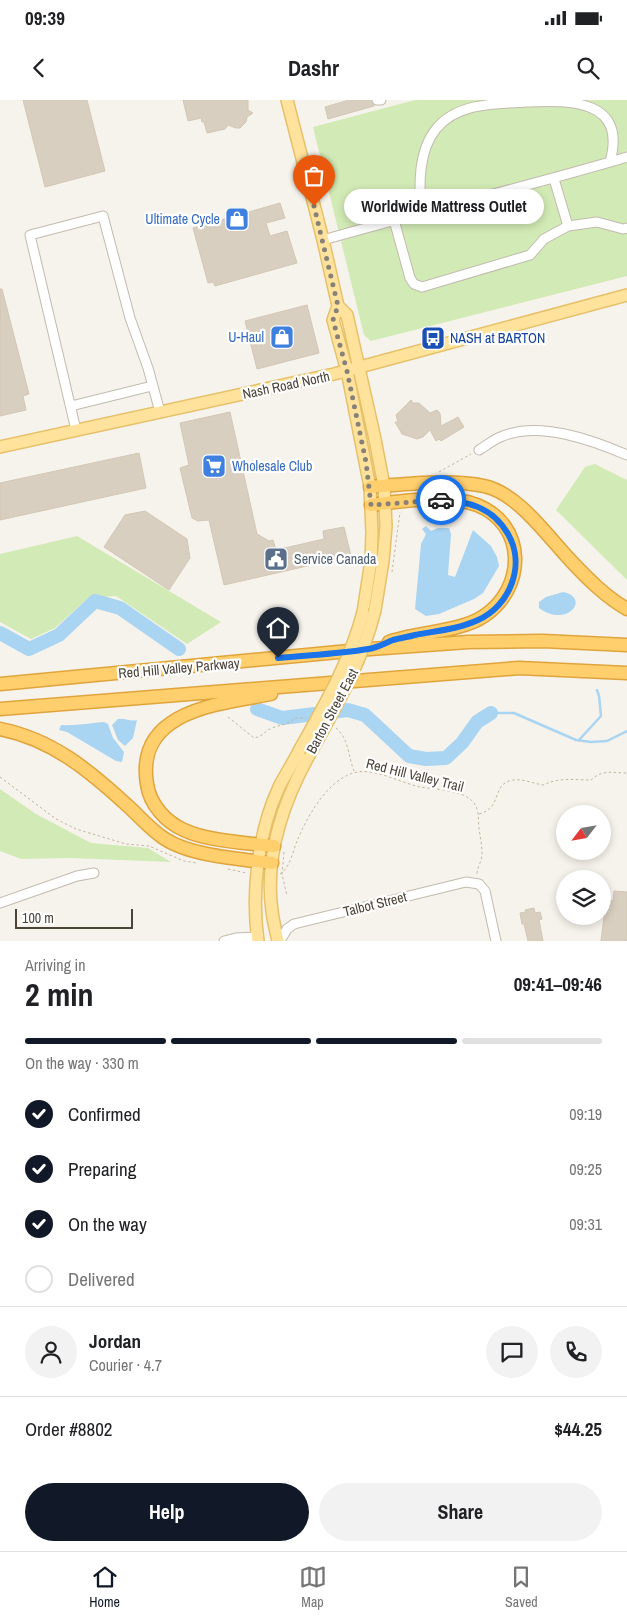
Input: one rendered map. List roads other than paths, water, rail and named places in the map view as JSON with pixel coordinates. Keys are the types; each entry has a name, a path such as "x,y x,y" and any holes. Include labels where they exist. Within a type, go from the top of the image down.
{"highway":[{"path":"370,487 444,483 484,486 497,490 518,504 609,598 627,609"},
{"path":"370,649 395,640 478,620 498,605 510,589 516,567 514,550 505,528 489,512 478,506 466,502 429,500 371,505"},
{"name":"Red Hill Valley Parkway","path":"0,684 370,649 468,642 543,641 627,645"},
{"name":"Red Hill Valley Parkway","path":"0,709 519,668 627,673"},
{"path":"273,847 194,834 171,822 161,813 150,795 146,778 146,760 160,732 184,715 215,705 272,694 295,686"},
{"path":"0,729 27,736 65,754 100,781 164,838 177,846 257,867 272,863"}],"main road":[{"name":"Barton Street East","path":"258,939 256,905 257,867 273,847 283,811 296,779 358,661 384,544 386,526 384,486 360,368 347,315 338,306 287,100"},
{"name":"Nash Road North","path":"0,447 360,368 627,295"},
{"name":"Barton Street East","path":"279,941 272,911 270,886 278,789 342,670 369,611 371,561 370,487 347,371 333,320 338,306"}],"street":[{"path":"420,213 419,178 428,142 435,130 445,119 481,104 558,100 584,103 604,112 611,121 615,133 615,148 610,162"},
{"path":"323,240 554,179 627,157"},
{"path":"554,179 568,226"},
{"path":"76,430 30,235 103,216 130,318 148,368 160,412"},
{"path":"394,220 410,278 414,284 422,286 530,255 544,238 568,226 597,222 624,229 627,228"},
{"path":"71,406 152,386"},
{"path":"479,450 501,436 545,430 583,438 627,455"},
{"path":"0,903 77,876 94,874"},
{"name":"Talbot Street","path":"279,941 287,928 294,924 466,882 479,884 485,891 496,941"},
{"path":"224,941 236,938 258,939"}],"water":[{"path":"426,526 431,531 438,528 449,528 451,534 448,575 455,577 473,530 491,546 499,566 483,593 474,599 439,614 426,616 415,609 421,544 426,534 422,529"},
{"path":"563,592 571,595 575,600 572,610 559,615 550,614 539,608 539,602 546,597"},
{"path":"118,719 137,720 133,738 125,746 118,740 112,725"},
{"path":"104,722 108,724 113,738 124,752 122,762 116,761 67,732 59,730 61,725"}],"waterway":[{"path":"0,633 29,649 59,635 95,601 120,608 179,649"},
{"path":"579,740 601,716 597,690"},
{"path":"257,709 282,718 348,710 365,715 409,756 426,759 446,758 462,743 477,722 491,713"},
{"path":"491,713 514,713 576,740 591,742 607,741 627,731"}],"place":[{"name":"Worldwide Mattress Outlet","path":"314,206"},
{"name":"Ultimate Cycle","path":"237,219"},
{"name":"U-Haul","path":"282,337"},
{"name":"NASH at BARTON","path":"433,338"},
{"name":"Wholesale Club","path":"214,466"},
{"name":"Service Canada","path":"276,559"}]}
